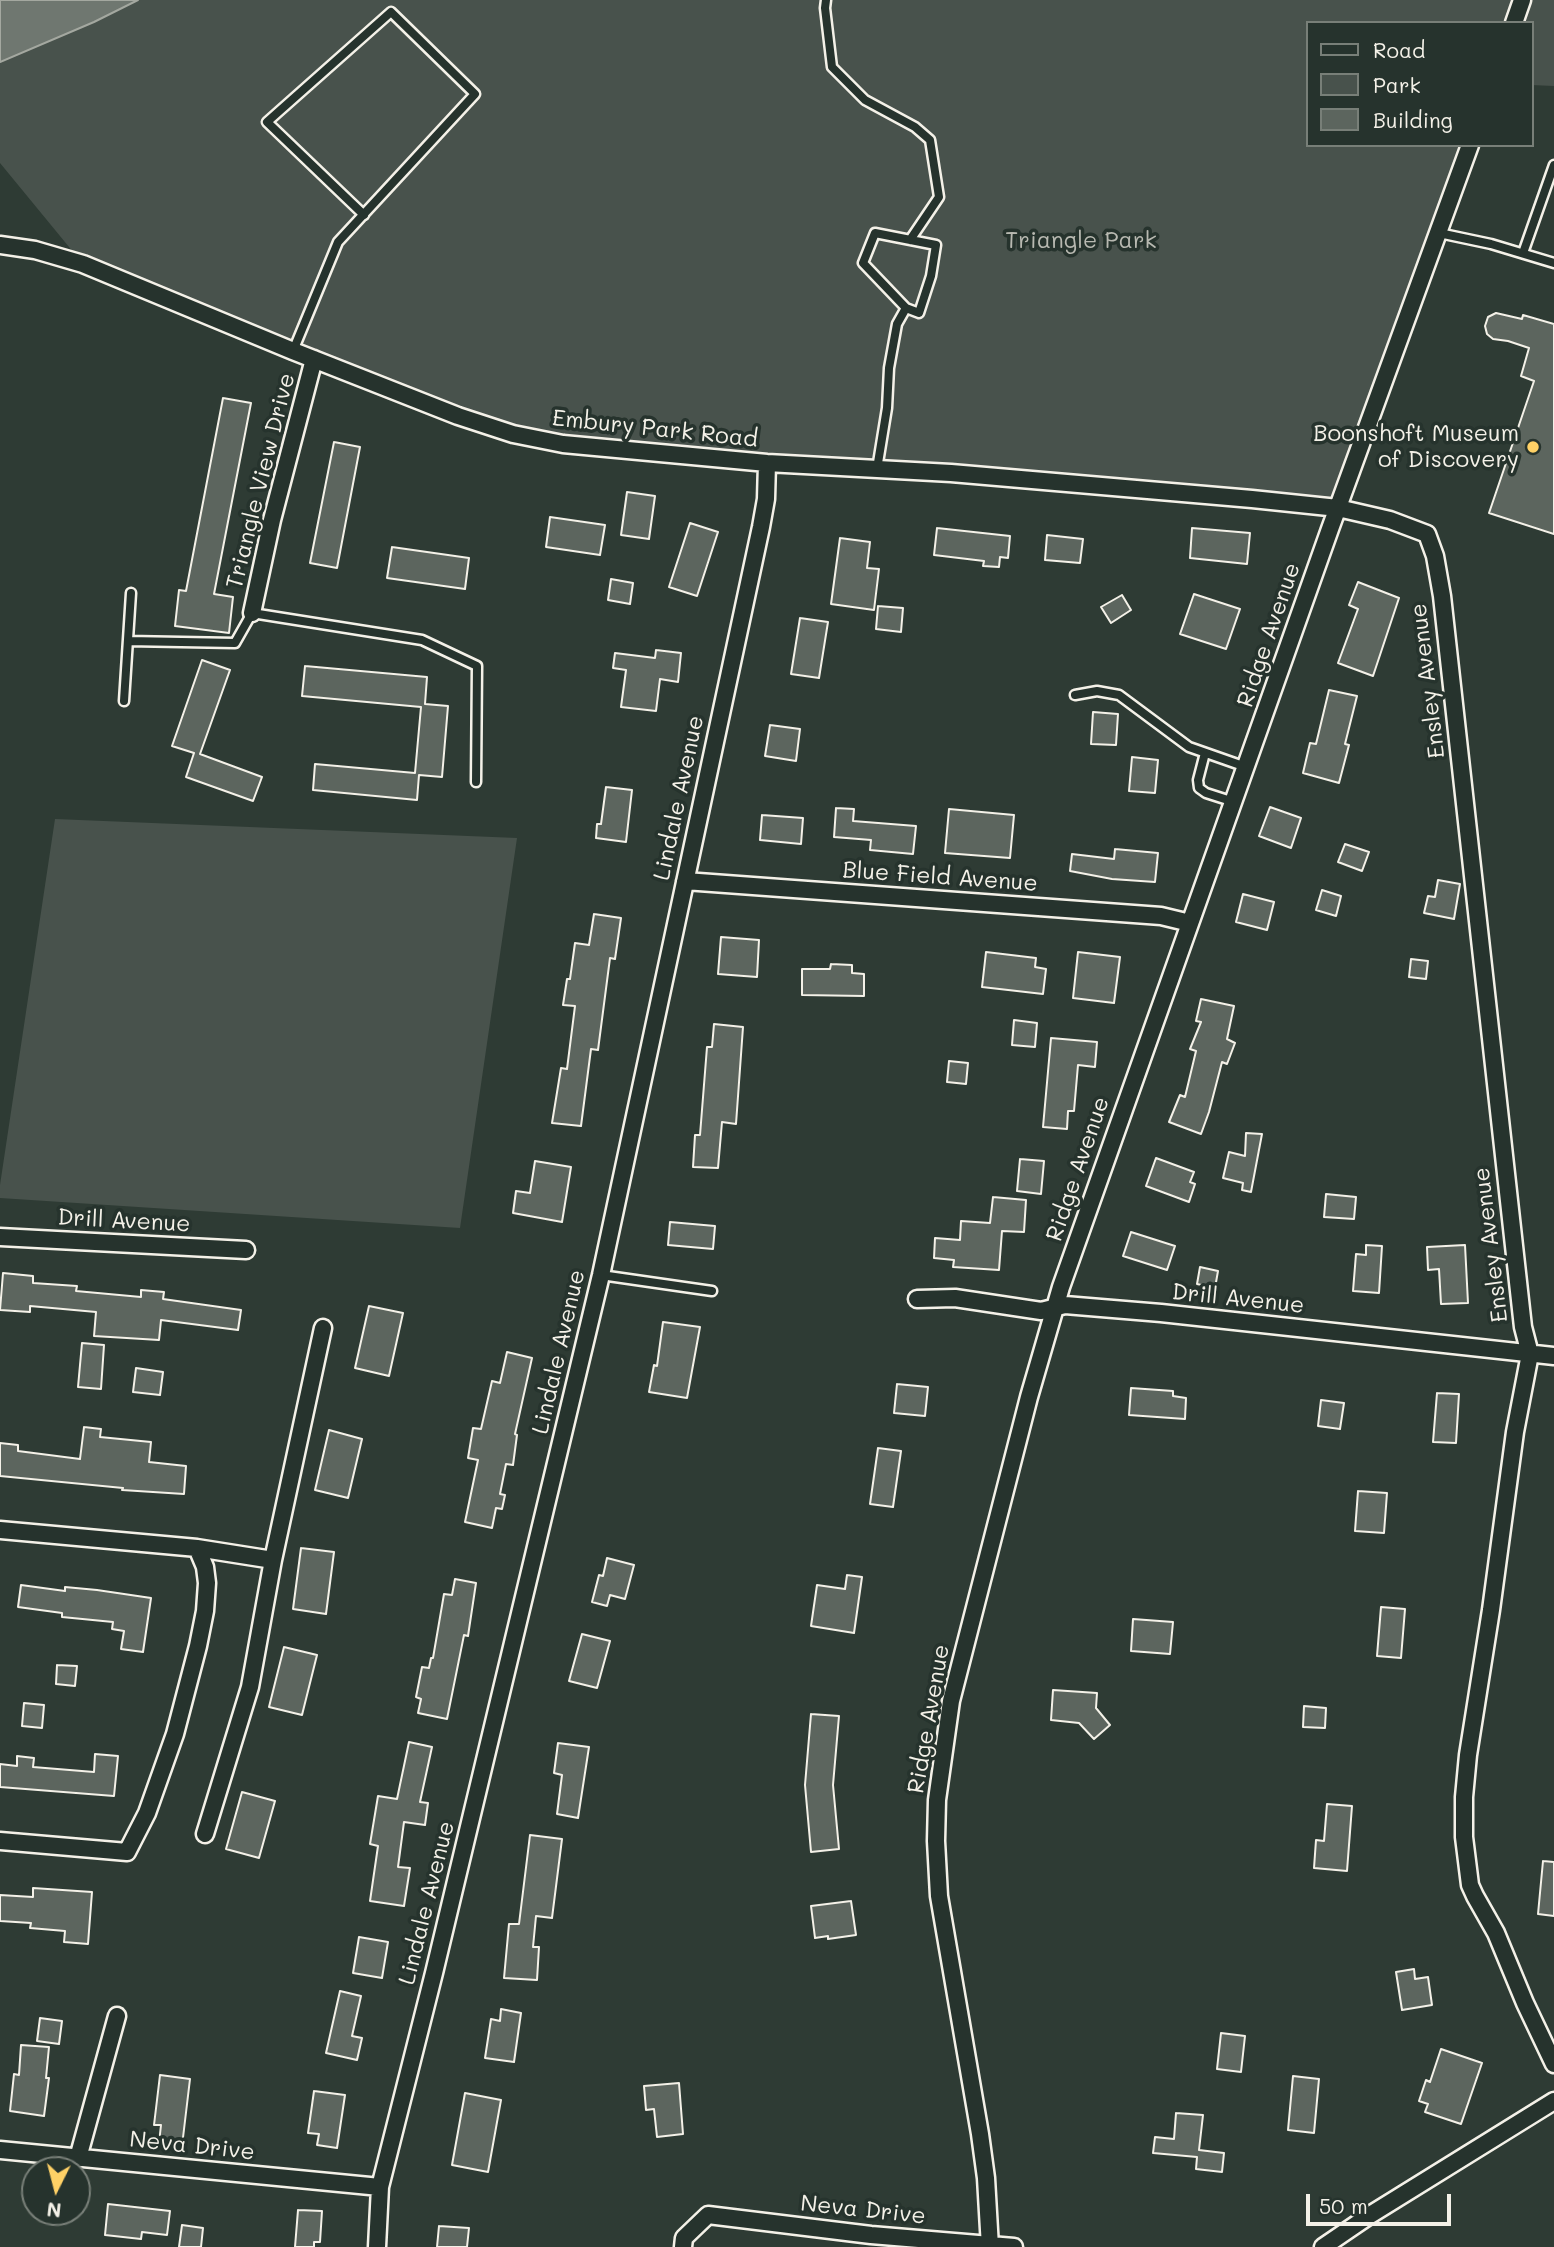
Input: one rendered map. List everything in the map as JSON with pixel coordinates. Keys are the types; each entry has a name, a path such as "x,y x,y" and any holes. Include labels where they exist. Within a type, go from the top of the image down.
{"street":[{"path":"1515,21 1522,0"},
{"name":"Ridge Avenue","path":"990,2246 980,2134 939,1896 937,1800 951,1701 1029,1397 1055,1308 1338,508 1469,147"},
{"name":"Embury Park Road","path":"0,245 35,250 83,264 293,351 458,416 513,434 596,449 1083,483 1338,508"},
{"name":"Triangle View Drive","path":"252,614 272,520 314,359"},
{"name":"Lindale Avenue","path":"377,2247 380,2187 601,1275 761,527 766,499 767,463"},
{"name":"Ensley Avenue","path":"1338,508 1390,520 1427,534 1435,556 1442,596 1523,1327 1530,1354 1515,1432 1468,1755 1464,1837 1470,1885 1496,1933 1554,2064"},
{"name":"Blue Field Avenue","path":"685,881 1161,916 1190,923"},
{"name":"Drill Avenue","path":"0,1237 246,1250"},
{"name":"Drill Avenue","path":"917,1299 955,1298 1041,1311 1065,1305 1161,1313 1554,1356"},
{"path":"205,1834 250,1687 273,1560 323,1328"},
{"path":"0,1530 197,1548 273,1560"},
{"path":"0,1841 127,1852 147,1813 175,1734 198,1646 207,1583 205,1567 197,1548"},
{"path":"79,2156 117,2016"},
{"path":"1323,2247 1554,2101"},
{"name":"Neva Drive","path":"0,2150 58,2156"},
{"name":"Neva Drive","path":"91,2159 380,2187"},
{"name":"Neva Drive","path":"683,2247 684,2238 708,2215 871,2235 1014,2247"}],"lane":[{"path":"827,0 825,8 832,68 865,100 915,127 930,140 939,197 910,240"},
{"path":"293,351 338,242 364,215 475,94 391,12 267,122 364,215"},
{"path":"1523,253 1554,165"},
{"path":"875,233 936,245 931,276 919,313 906,308 863,263 875,233"},
{"path":"1439,233 1491,244 1554,263"},
{"path":"877,469 887,408 889,368 897,324 906,308"},
{"path":"124,701 131,593"},
{"path":"128,641 235,643 252,614 422,639 477,666 476,782"},
{"path":"1075,695 1097,691 1119,695 1189,747 1246,767"},
{"path":"1205,753 1198,779 1199,788 1234,802"},
{"path":"601,1275 712,1291"}],"green space":[{"name":"Triangle Park","path":"138,0 1554,0 1554,86 1533,85 1533,21 1306,21 1306,147 1469,147 1338,508 513,434 83,264 0,163 0,62"},
{"path":"55,819 517,838 460,1228 0,1198"}],"shaded area":[{"path":"0,0 138,0 0,62"}],"building":[{"name":"Boonshoft Museum of Discovery","path":"1496,313 1522,319 1523,315 1554,324 1554,534 1489,513 1534,381 1521,376 1529,348 1493,339 1487,334 1485,326 1488,317"},
{"path":"223,398 251,403 214,594 233,597 229,633 175,626 179,590 186,591"},
{"path":"334,442 360,447 337,568 310,563"},
{"path":"627,492 655,496 649,539 621,535"},
{"path":"550,517 605,525 600,555 546,547"},
{"path":"690,523 718,532 697,596 669,587"},
{"path":"937,528 1010,536 1008,558 1000,557 999,567 983,566 984,561 934,555"},
{"path":"1192,528 1250,533 1247,564 1190,558"},
{"path":"1047,535 1083,539 1080,563 1045,560"},
{"path":"840,538 870,542 867,568 879,569 874,610 831,604"},
{"path":"392,547 469,558 465,589 387,578"},
{"path":"611,579 633,583 630,604 608,600"},
{"path":"1358,582 1399,598 1373,676 1338,663 1358,609 1349,605"},
{"path":"1194,594 1240,609 1226,649 1180,634"},
{"path":"1122,595 1131,610 1111,623 1101,607"},
{"path":"878,606 903,608 901,632 876,629"},
{"path":"800,618 828,622 819,678 791,674"},
{"path":"656,650 681,653 678,682 660,679 656,711 621,707 626,670 613,668 615,653 655,658"},
{"path":"202,660 230,670 200,754 262,777 253,801 186,777 194,753 172,746"},
{"path":"305,666 427,677 425,704 448,706 442,777 419,775 417,800 313,790 315,764 415,773 421,707 302,696"},
{"path":"1329,690 1357,696 1339,783 1303,773 1310,743 1316,744"},
{"path":"1093,712 1118,714 1116,745 1091,744"},
{"path":"770,725 800,729 796,761 765,756"},
{"path":"1132,757 1158,760 1155,793 1129,791"},
{"path":"606,787 632,790 626,842 596,838 597,824 601,824"},
{"path":"1270,807 1301,818 1291,848 1259,836"},
{"path":"836,808 854,809 853,821 916,826 913,854 870,850 871,840 834,837"},
{"path":"949,809 1014,815 1010,858 945,853"},
{"path":"762,815 803,818 801,844 760,840"},
{"path":"1345,844 1369,852 1362,871 1338,862"},
{"path":"1115,849 1158,853 1155,882 1112,879 1070,871 1072,854 1114,859"},
{"path":"1438,880 1460,884 1454,919 1424,913 1428,896 1435,897"},
{"path":"1322,890 1341,896 1336,916 1316,910"},
{"path":"1243,894 1274,902 1267,930 1236,922"},
{"path":"594,914 621,918 615,959 610,958 598,1050 591,1049 581,1126 552,1123 561,1068 567,1069 575,1006 563,1005 567,979 570,979 575,943 589,945"},
{"path":"721,937 759,940 757,977 718,974"},
{"path":"986,952 1036,958 1035,967 1046,969 1043,994 982,987"},
{"path":"1078,952 1120,957 1114,1003 1073,998"},
{"path":"1411,959 1428,961 1426,979 1409,977"},
{"path":"831,964 852,965 852,973 864,974 864,996 802,995 802,969 830,969"},
{"path":"1201,999 1234,1006 1227,1039 1235,1043 1227,1064 1222,1062 1201,1134 1169,1122 1180,1095 1185,1097 1196,1051 1190,1049 1201,1022 1196,1021"},
{"path":"1014,1020 1037,1023 1035,1047 1012,1045"},
{"path":"714,1024 743,1027 736,1124 722,1122 718,1168 693,1167 695,1135 700,1135 707,1047 712,1047"},
{"path":"1051,1038 1097,1042 1095,1067 1078,1065 1074,1111 1068,1111 1067,1129 1043,1127"},
{"path":"949,1061 968,1063 966,1084 947,1082"},
{"path":"1246,1133 1262,1134 1251,1192 1242,1190 1243,1183 1223,1178 1229,1152 1245,1156"},
{"path":"1156,1158 1194,1172 1190,1182 1195,1184 1189,1202 1146,1186"},
{"path":"1020,1159 1044,1161 1041,1194 1017,1191"},
{"path":"535,1161 571,1167 562,1222 513,1213 516,1191 530,1193"},
{"path":"1326,1194 1356,1197 1354,1219 1324,1217"},
{"path":"993,1197 1026,1200 1024,1232 1002,1231 999,1270 953,1267 954,1260 934,1258 935,1238 960,1240 961,1221 990,1223"},
{"path":"670,1222 715,1226 713,1249 668,1245"},
{"path":"1131,1232 1175,1246 1167,1270 1123,1256"},
{"path":"1366,1245 1382,1246 1379,1293 1353,1291 1356,1254 1366,1255"},
{"path":"1465,1245 1468,1303 1441,1304 1439,1269 1428,1270 1427,1247"},
{"path":"1200,1267 1218,1271 1215,1288 1197,1284"},
{"path":"3,1273 33,1276 33,1283 77,1286 76,1291 141,1297 141,1290 164,1292 163,1299 241,1310 238,1330 161,1320 159,1340 94,1336 96,1312 30,1306 30,1312 0,1310"},
{"path":"369,1306 403,1313 389,1376 355,1368"},
{"path":"663,1322 700,1327 687,1398 649,1392 654,1365 657,1366"},
{"path":"82,1343 104,1345 101,1389 78,1387"},
{"path":"507,1352 532,1358 515,1434 513,1465 506,1464 500,1494 505,1495 502,1509 496,1508 492,1528 465,1522 478,1460 468,1458 473,1428 481,1429 492,1381 500,1383"},
{"path":"136,1368 163,1372 160,1395 133,1392"},
{"path":"897,1384 928,1387 925,1416 894,1413"},
{"path":"1131,1388 1173,1391 1173,1396 1186,1398 1185,1419 1129,1415"},
{"path":"1437,1393 1459,1394 1456,1443 1433,1442"},
{"path":"1321,1400 1344,1403 1340,1429 1318,1426"},
{"path":"84,1427 101,1429 100,1437 151,1442 149,1462 186,1466 184,1494 0,1476 0,1443 18,1445 18,1451 80,1459"},
{"path":"329,1430 362,1439 348,1498 315,1490"},
{"path":"878,1448 901,1451 893,1507 870,1504"},
{"path":"1358,1491 1387,1493 1384,1533 1355,1531"},
{"path":"301,1548 334,1552 326,1614 293,1609"},
{"path":"607,1558 634,1565 625,1599 610,1595 607,1606 592,1602"},
{"path":"847,1575 862,1577 854,1633 811,1626 817,1585 845,1589"},
{"path":"455,1579 476,1583 468,1636 464,1635 447,1719 418,1713 421,1699 416,1697 422,1667 429,1668 433,1658 444,1594 452,1595"},
{"path":"21,1585 65,1591 65,1587 97,1590 151,1598 143,1652 121,1649 124,1631 112,1629 113,1622 62,1617 62,1613 18,1607"},
{"path":"1381,1607 1405,1609 1401,1658 1377,1656"},
{"path":"1133,1619 1173,1622 1170,1654 1131,1651"},
{"path":"582,1634 610,1641 597,1688 569,1681"},
{"path":"284,1647 317,1655 302,1715 269,1707"},
{"path":"57,1665 77,1666 75,1686 56,1684"},
{"path":"1053,1690 1097,1693 1096,1708 1110,1725 1094,1739 1079,1723 1051,1720"},
{"path":"24,1703 44,1705 42,1728 22,1726"},
{"path":"1304,1706 1326,1708 1325,1728 1303,1727"},
{"path":"811,1714 839,1716 833,1785 839,1849 811,1852 805,1785"},
{"path":"409,1742 432,1747 420,1802 428,1803 425,1825 404,1822 398,1867 410,1868 404,1906 370,1901 378,1846 370,1844 378,1796 397,1799"},
{"path":"558,1743 589,1747 578,1818 557,1814 562,1775 554,1773"},
{"path":"95,1754 118,1756 114,1796 0,1787 0,1764 17,1766 17,1756 34,1758 33,1767 94,1772"},
{"path":"242,1792 275,1801 259,1858 226,1849"},
{"path":"1327,1804 1352,1806 1347,1871 1314,1868 1316,1840 1324,1841"},
{"path":"530,1835 562,1839 552,1918 536,1916 533,1947 539,1947 537,1980 504,1978 509,1924 519,1924"},
{"path":"1543,1861 1554,1862 1554,1916 1538,1914"},
{"path":"33,1888 92,1892 88,1944 64,1942 65,1931 30,1928 31,1923 0,1921 0,1895 33,1897"},
{"path":"851,1901 856,1935 815,1938 811,1906"},
{"path":"359,1937 388,1942 382,1978 353,1973"},
{"path":"1414,1969 1415,1979 1428,1977 1432,2005 1402,2010 1396,1972"},
{"path":"340,1991 361,1996 352,2036 362,2038 357,2060 326,2053"},
{"path":"501,2009 521,2013 514,2062 485,2058 491,2019 500,2021"},
{"path":"40,2018 62,2021 59,2044 37,2041"},
{"path":"1221,2033 1245,2036 1241,2072 1217,2069"},
{"path":"21,2045 49,2047 46,2078 49,2078 44,2116 10,2111 14,2074 19,2075"},
{"path":"1441,2049 1482,2063 1461,2124 1425,2112 1428,2104 1419,2101 1426,2080 1430,2082"},
{"path":"160,2075 190,2079 182,2146 159,2143 161,2125 154,2125"},
{"path":"1293,2076 1319,2079 1314,2133 1288,2130"},
{"path":"679,2083 683,2134 657,2137 654,2109 646,2110 644,2086"},
{"path":"314,2091 345,2095 337,2148 317,2145 319,2134 308,2133"},
{"path":"465,2093 501,2100 488,2172 452,2165"},
{"path":"1176,2113 1203,2115 1199,2150 1224,2153 1222,2172 1196,2169 1197,2157 1153,2153 1155,2137 1174,2139"},
{"path":"108,2204 170,2211 167,2235 142,2232 141,2239 105,2235"},
{"path":"298,2210 322,2211 320,2242 314,2242 314,2247 295,2247"},
{"path":"182,2225 203,2228 201,2247 179,2247"},
{"path":"439,2226 469,2228 467,2247 437,2247"}],"place":[{"name":"Boonshoft Museum of Discovery","path":"1533,447"}]}
